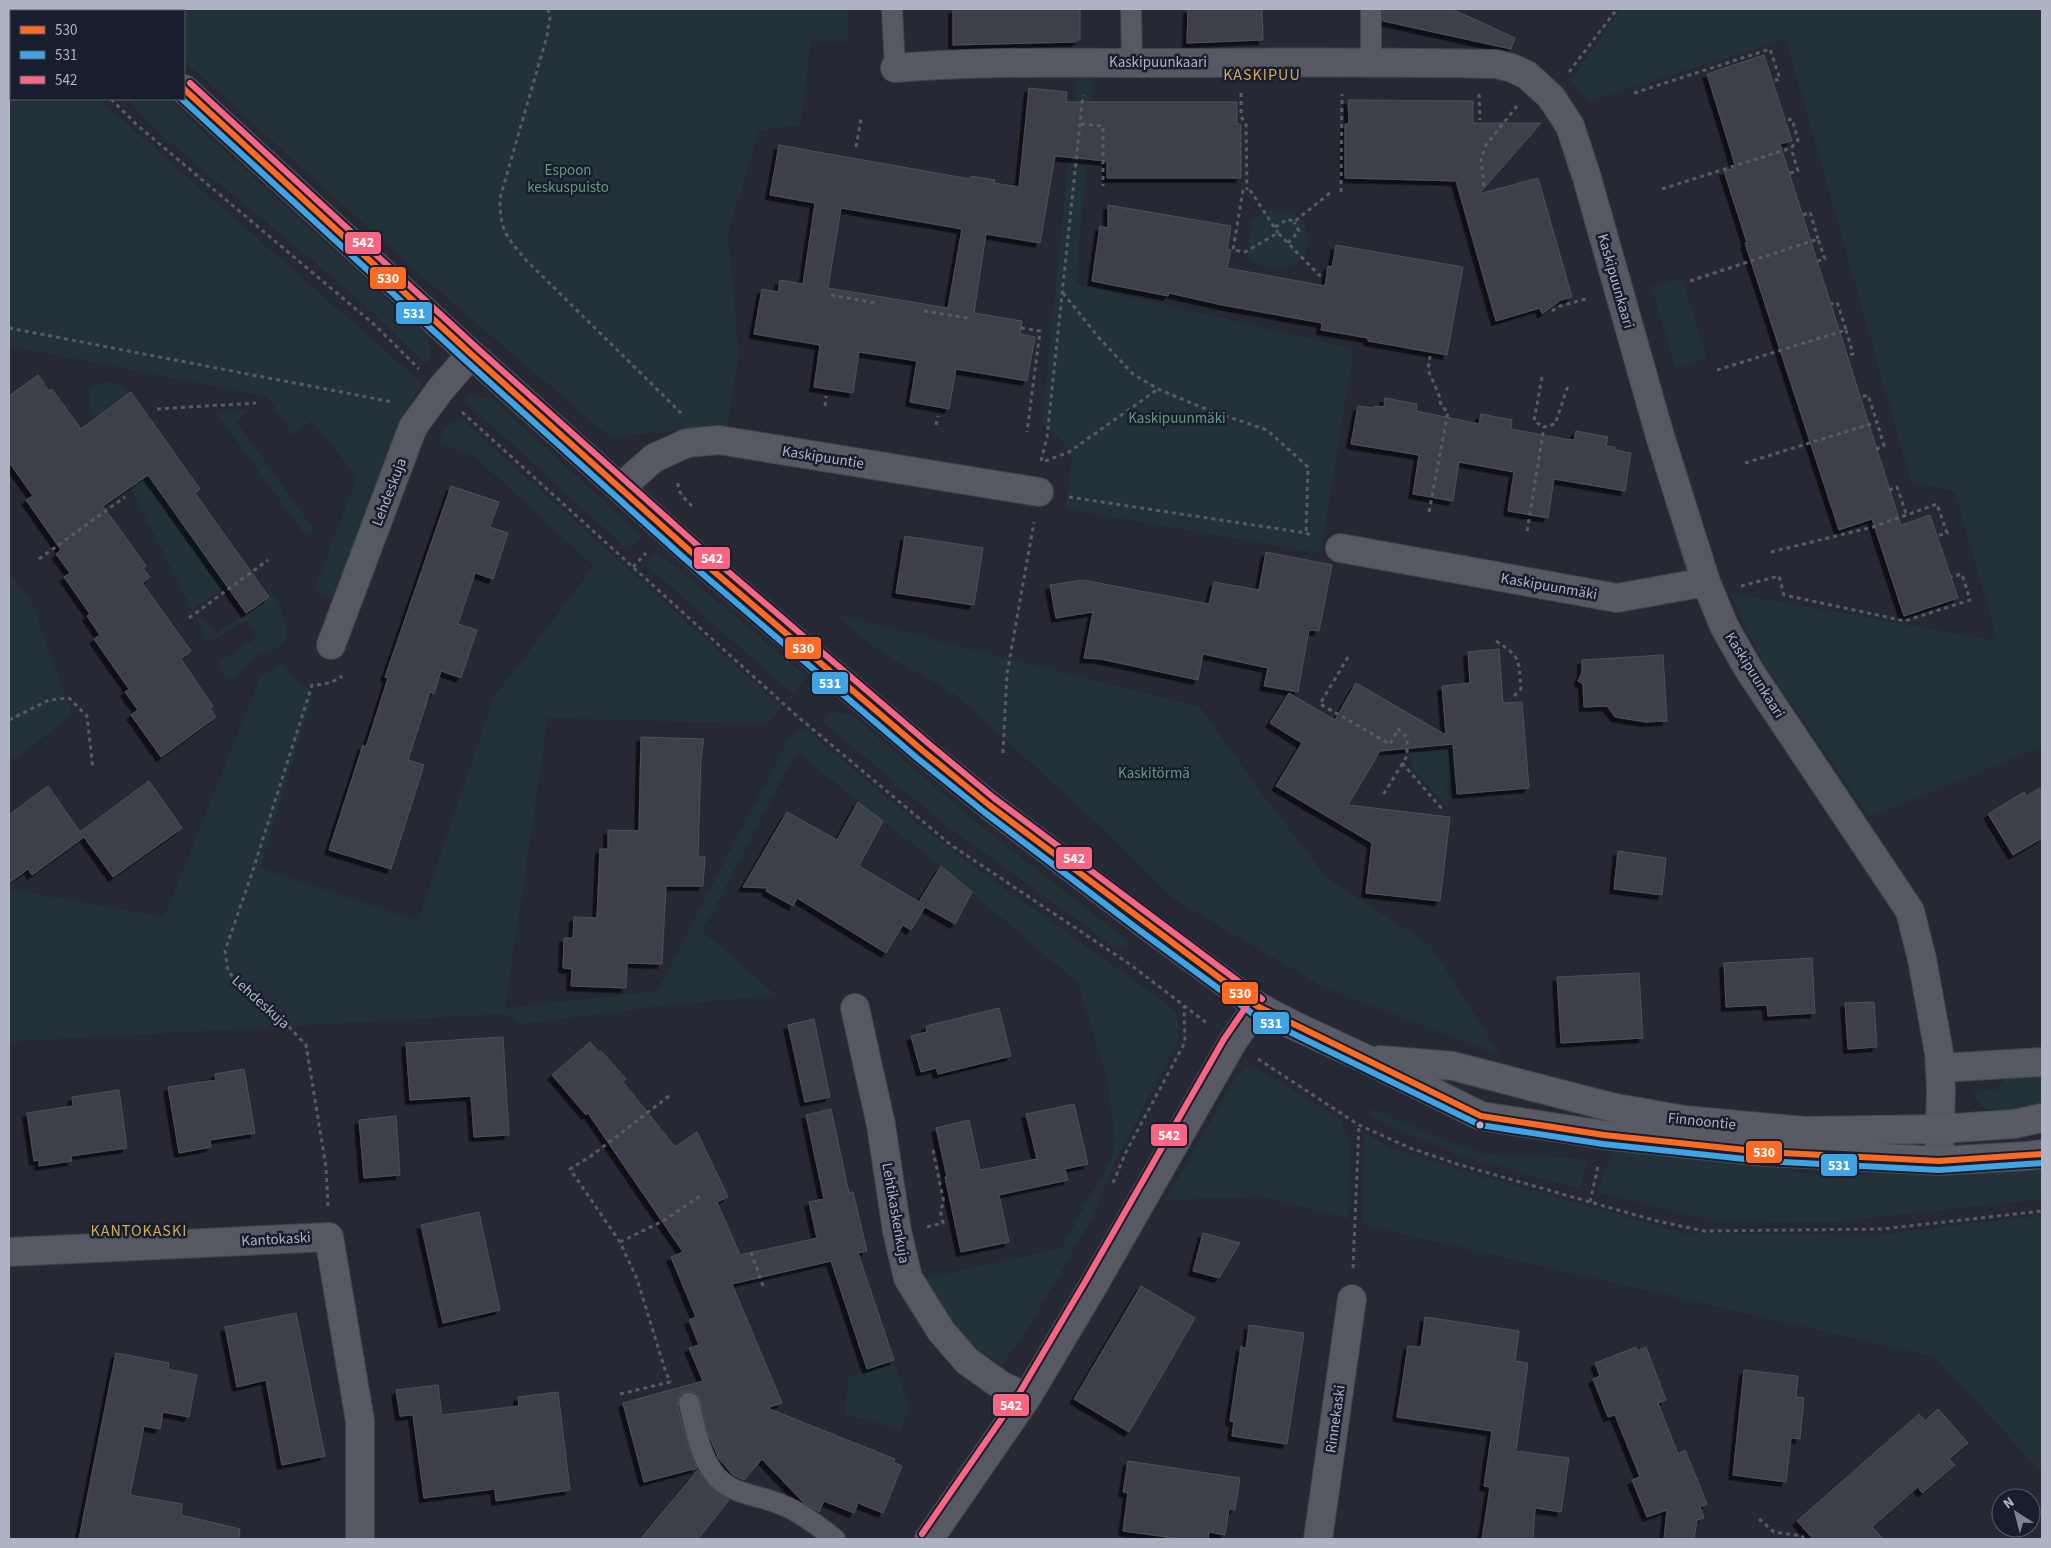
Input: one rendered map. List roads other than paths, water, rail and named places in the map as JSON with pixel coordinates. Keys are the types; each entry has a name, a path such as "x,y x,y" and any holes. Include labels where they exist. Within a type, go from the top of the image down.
{"main road":[{"name":"Finnoontie","path":"185,90 471,354 698,558 989,805 1154,931 1257,1006 1481,1116 1604,1135 1764,1152 1939,1161 2042,1154"},
{"name":"Finnoontie","path":"1366,1059 1453,1066 1611,1107 1684,1120 1804,1130 1940,1129 2014,1124 2042,1118"}],"street":[{"name":"Kaskipuunkaari","path":"895,68 940,64 1086,62 1371,61 1496,64 1512,68 1527,75 1551,97 1570,126 1587,178 1658,426 1709,588 1724,626 1749,670 1910,911 1922,959 1940,1068 1939,1161"},
{"name":"Lehdeskuja","path":"331,645 413,427 425,408 471,354"},
{"name":"Kaskipuuntie","path":"620,488 654,458 687,443 719,440 1039,492"},
{"name":"Kaskipuunmäki","path":"1340,548 1617,598 1709,588"},
{"path":"929,1539 1027,1397 1093,1286 1232,1042 1257,1006"},
{"name":"Lehtikaskenkuja","path":"855,1008 881,1125 897,1234 908,1278 941,1332 967,1361 1002,1386 1027,1397"},
{"path":"1940,1068 2042,1062"},
{"name":"Kantokaski","path":"9,1252 329,1237 360,1421 360,1539"},
{"name":"Rinnekaski","path":"1318,1539 1352,1299"}],"lane":[{"path":"892,9 895,68"},
{"path":"1131,9 1132,63"},
{"path":"1370,9 1371,61"},
{"path":"689,1403 700,1445 713,1472 734,1490 781,1504 809,1519 835,1539"}],"district":[{"name":"KASKIPUU","path":"1262,74"},
{"name":"KANTOKASKI","path":"139,1230"}],"park label":[{"name":"Espoon keskuspuisto","path":"568,178"},
{"name":"Kaskitörmä","path":"1154,773"}]}
